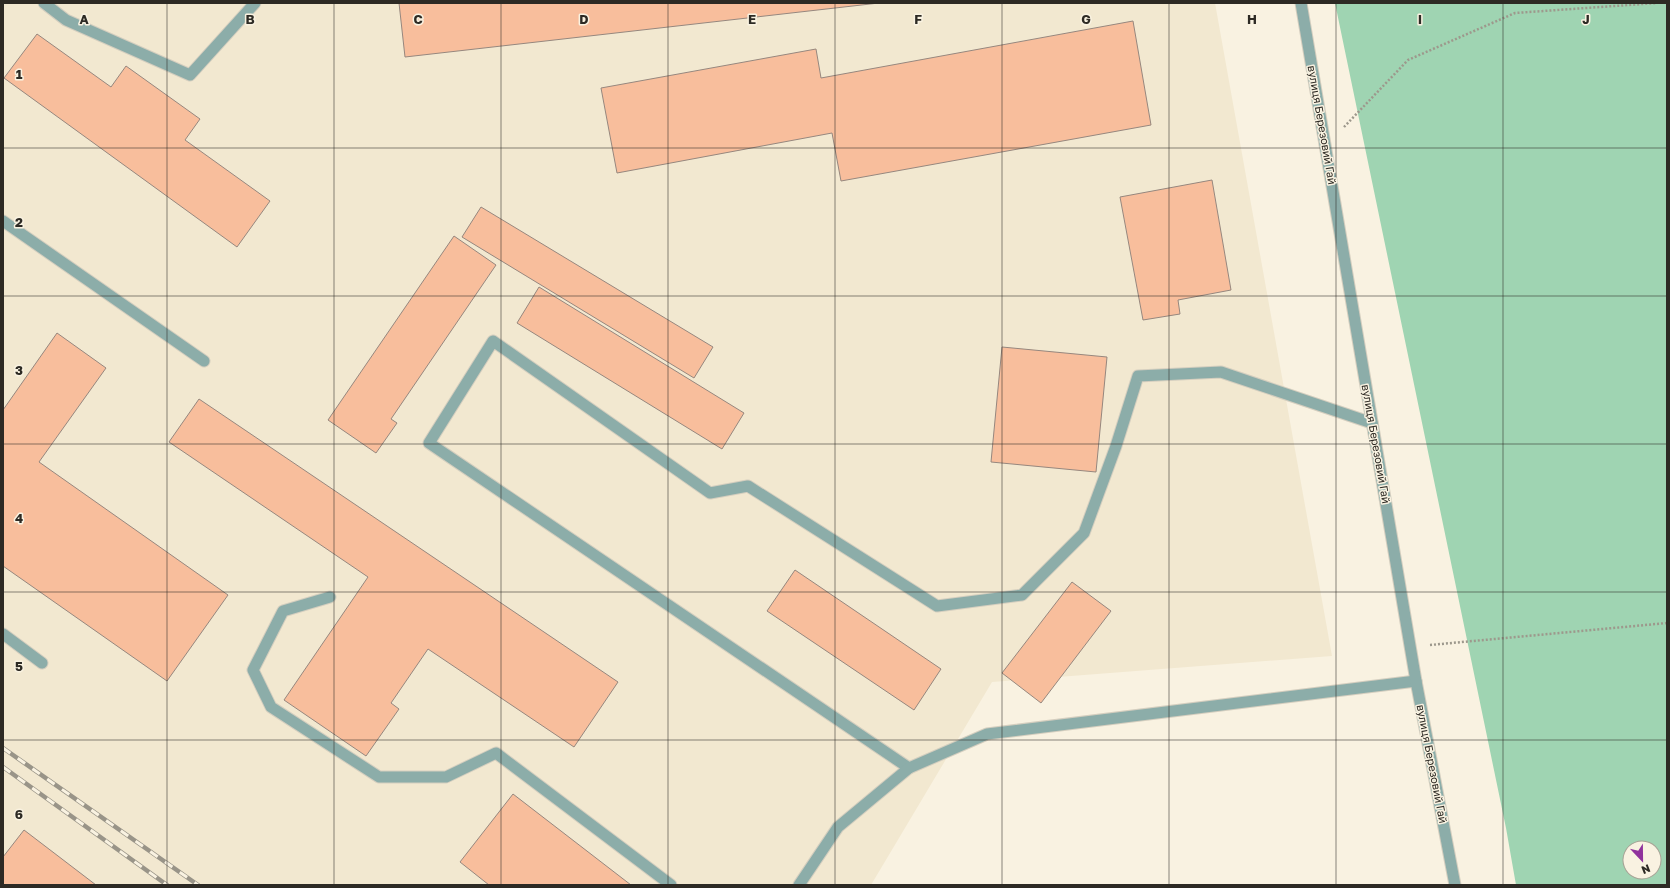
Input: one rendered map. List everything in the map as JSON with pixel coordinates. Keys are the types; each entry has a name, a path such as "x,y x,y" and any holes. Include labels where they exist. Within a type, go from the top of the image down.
{"street":[{"path":"44,3 66,20 190,75 255,3"},
{"name":"вулиця Березовий Гай","path":"1301,3 1416,681 1455,885"},
{"path":"3,221 204,362"},
{"path":"909,768 429,443 493,341 710,493 748,486 937,606 1022,595 1084,533 1116,446 1138,376 1221,372 1372,423"},
{"path":"330,597 283,611 253,670 271,707 379,777 446,777 496,753 671,885"},
{"path":"3,634 42,663"},
{"path":"799,885 838,827 909,768 987,734 1416,681"}],"path":[{"path":"1326,146 1408,60 1515,13 1656,3"},
{"path":"1410,646 1667,623"}],"shaded area":[{"path":"3,3 1215,3 1332,656 992,682 871,885 3,885"}],"green space":[{"path":"1335,3 1667,3 1667,885 1516,885 1506,828"}],"building":[{"path":"399,3 879,3 405,57"},
{"path":"1133,21 1151,125 841,181 832,133 617,173 601,88 816,49 821,78"},
{"path":"37,34 111,87 126,66 200,119 185,140 270,201 237,247 4,78"},
{"path":"1212,180 1231,290 1178,300 1180,314 1143,320 1120,197"},
{"path":"481,207 713,347 694,378 462,237"},
{"path":"454,236 496,265 391,419 397,423 376,453 328,420"},
{"path":"539,287 744,413 722,449 517,323"},
{"path":"57,333 106,368 39,462 228,595 167,681 3,566 3,410"},
{"path":"1002,347 1107,357 1096,472 991,462"},
{"path":"199,399 618,682 574,747 428,649 391,703 399,709 366,756 284,700 368,577 169,442"},
{"path":"795,570 941,669 914,710 767,611"},
{"path":"1072,582 1111,611 1041,703 1002,673"},
{"path":"513,794 631,885 489,885 460,862"},
{"path":"24,830 96,885 5,885 3,883 3,857"}],"railway":[{"path":"3,748 198,885"},
{"path":"3,767 167,885"}]}
